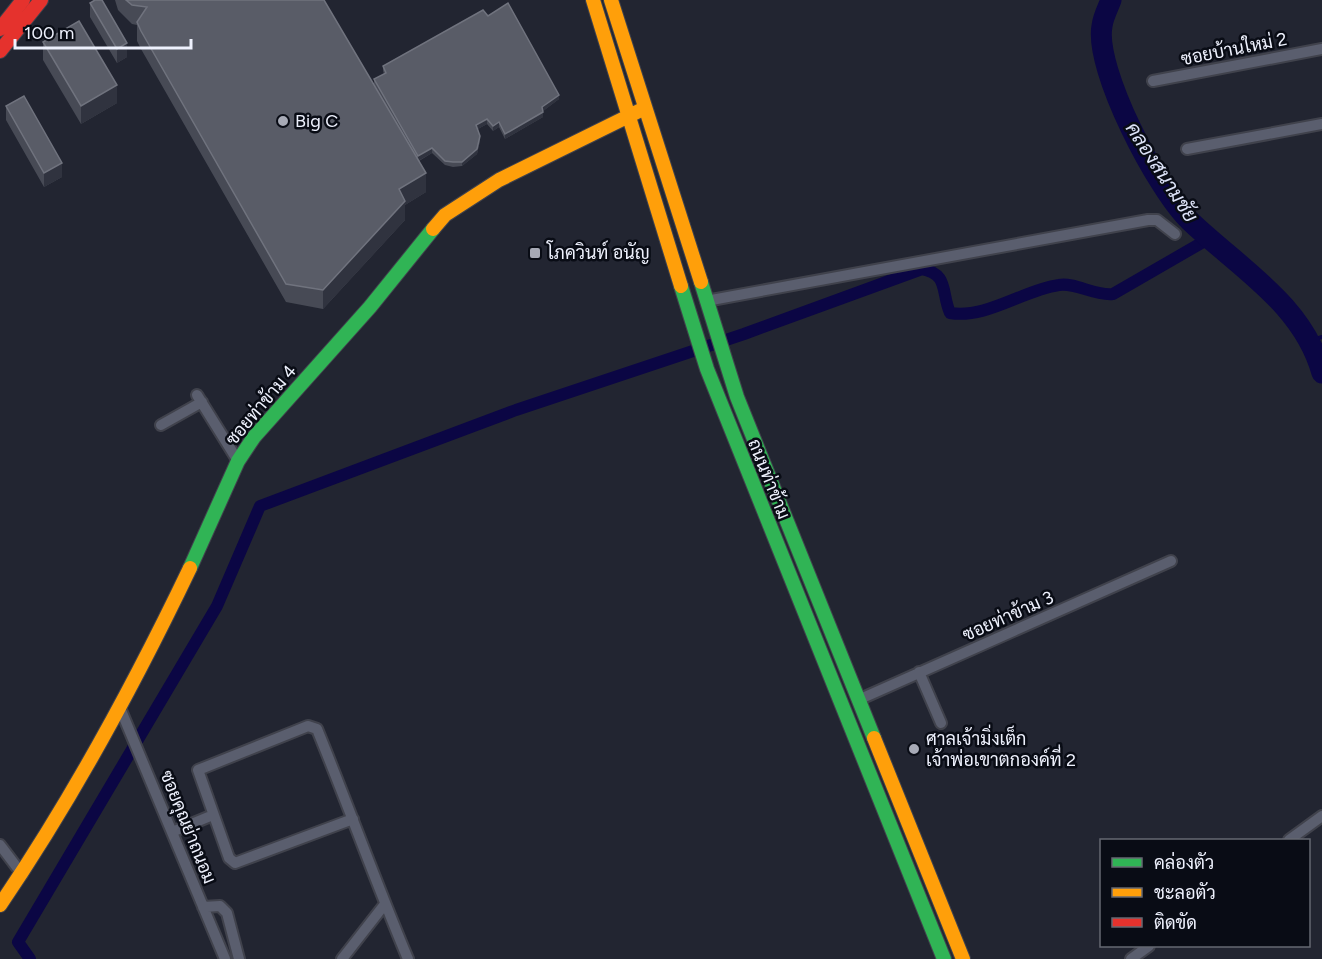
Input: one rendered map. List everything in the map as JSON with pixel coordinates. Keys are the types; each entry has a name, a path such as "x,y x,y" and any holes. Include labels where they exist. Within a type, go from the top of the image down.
{"street":[{"path":"0,29 23,0"},
{"path":"0,51 40,0"},
{"name":"ถนนท่าข้าม","path":"593,0 704,360 823,663 944,959"},
{"name":"ถนนท่าข้าม","path":"611,0 737,397 963,959"},
{"name":"ซอยบ้านใหม่ 2","path":"1153,81 1322,49"},
{"name":"ซอยท่าข้าม 4","path":"0,905 22,874 120,708 150,652 238,461 254,437 370,307 445,215 483,189 645,108"},
{"path":"1187,149 1322,123"},
{"path":"706,301 1148,220 1157,220 1175,234"},
{"path":"161,425 199,399 238,461"},
{"name":"ซอยท่าข้าม 3","path":"858,700 1171,561"},
{"path":"919,672 941,723"},
{"name":"ซอยคุณย่าถนอม","path":"120,708 225,959"},
{"path":"353,819 236,863 229,858 198,770 312,726 317,729 353,819 385,904 408,959"},
{"path":"172,832 213,815"},
{"path":"1290,839 1322,816"},
{"path":"0,845 22,874"},
{"path":"342,959 385,904"},
{"path":"203,907 220,906 227,913 239,959"},
{"path":"1131,959 1146,947"}],"building":[{"path":"102,0 127,43 117,49 90,3"},
{"name":"Big C","path":"126,0 324,0 426,173 399,189 405,201 323,290 286,284 141,31 137,22 147,7 132,5"},
{"path":"508,3 559,95 542,107 543,112 505,134 499,122 493,126 487,119 476,125 480,136 477,149 462,162 445,161 432,148 418,156 374,79 386,73 383,66 483,10 488,16"},
{"path":"79,21 117,85 81,106 43,42"},
{"path":"24,96 62,163 44,173 6,106"}],"waterway":[{"name":"คลองสนามชัย","path":"1111,0 1104,16 1102,45 1118,99 1146,157 1177,206 1190,221 1285,307 1313,349 1322,373"},
{"path":"30,959 18,942 217,606 260,506 516,410 744,334 922,269 931,271 940,280 950,313 964,314 978,312 1032,292 1059,285 1072,285 1099,293 1113,294 1210,238"},
{"path":"1309,341 1322,337"}],"traffic: fast":[{"path":"190,568 238,461 254,437 370,307 433,229"},
{"path":"701,282 737,397 874,738"},
{"path":"681,286 707,369 944,959"}],"traffic: slow":[{"path":"593,0 681,286"},
{"path":"611,0 701,282"},
{"path":"433,229 445,215 499,180 645,108"},
{"path":"0,905 53,824 101,740 190,568"},
{"path":"874,738 963,959"}],"traffic: jam":[{"path":"0,29 23,0"},
{"path":"0,51 41,0"}],"place":[{"name":"Big C","path":"283,121"},
{"name":"โภควินท์ อนัญ","path":"535,253"},
{"name":"ศาลเจ้ามิ่งเต็ก เจ้าพ่อเขาตกองค์ที่ 2","path":"914,749"}]}
